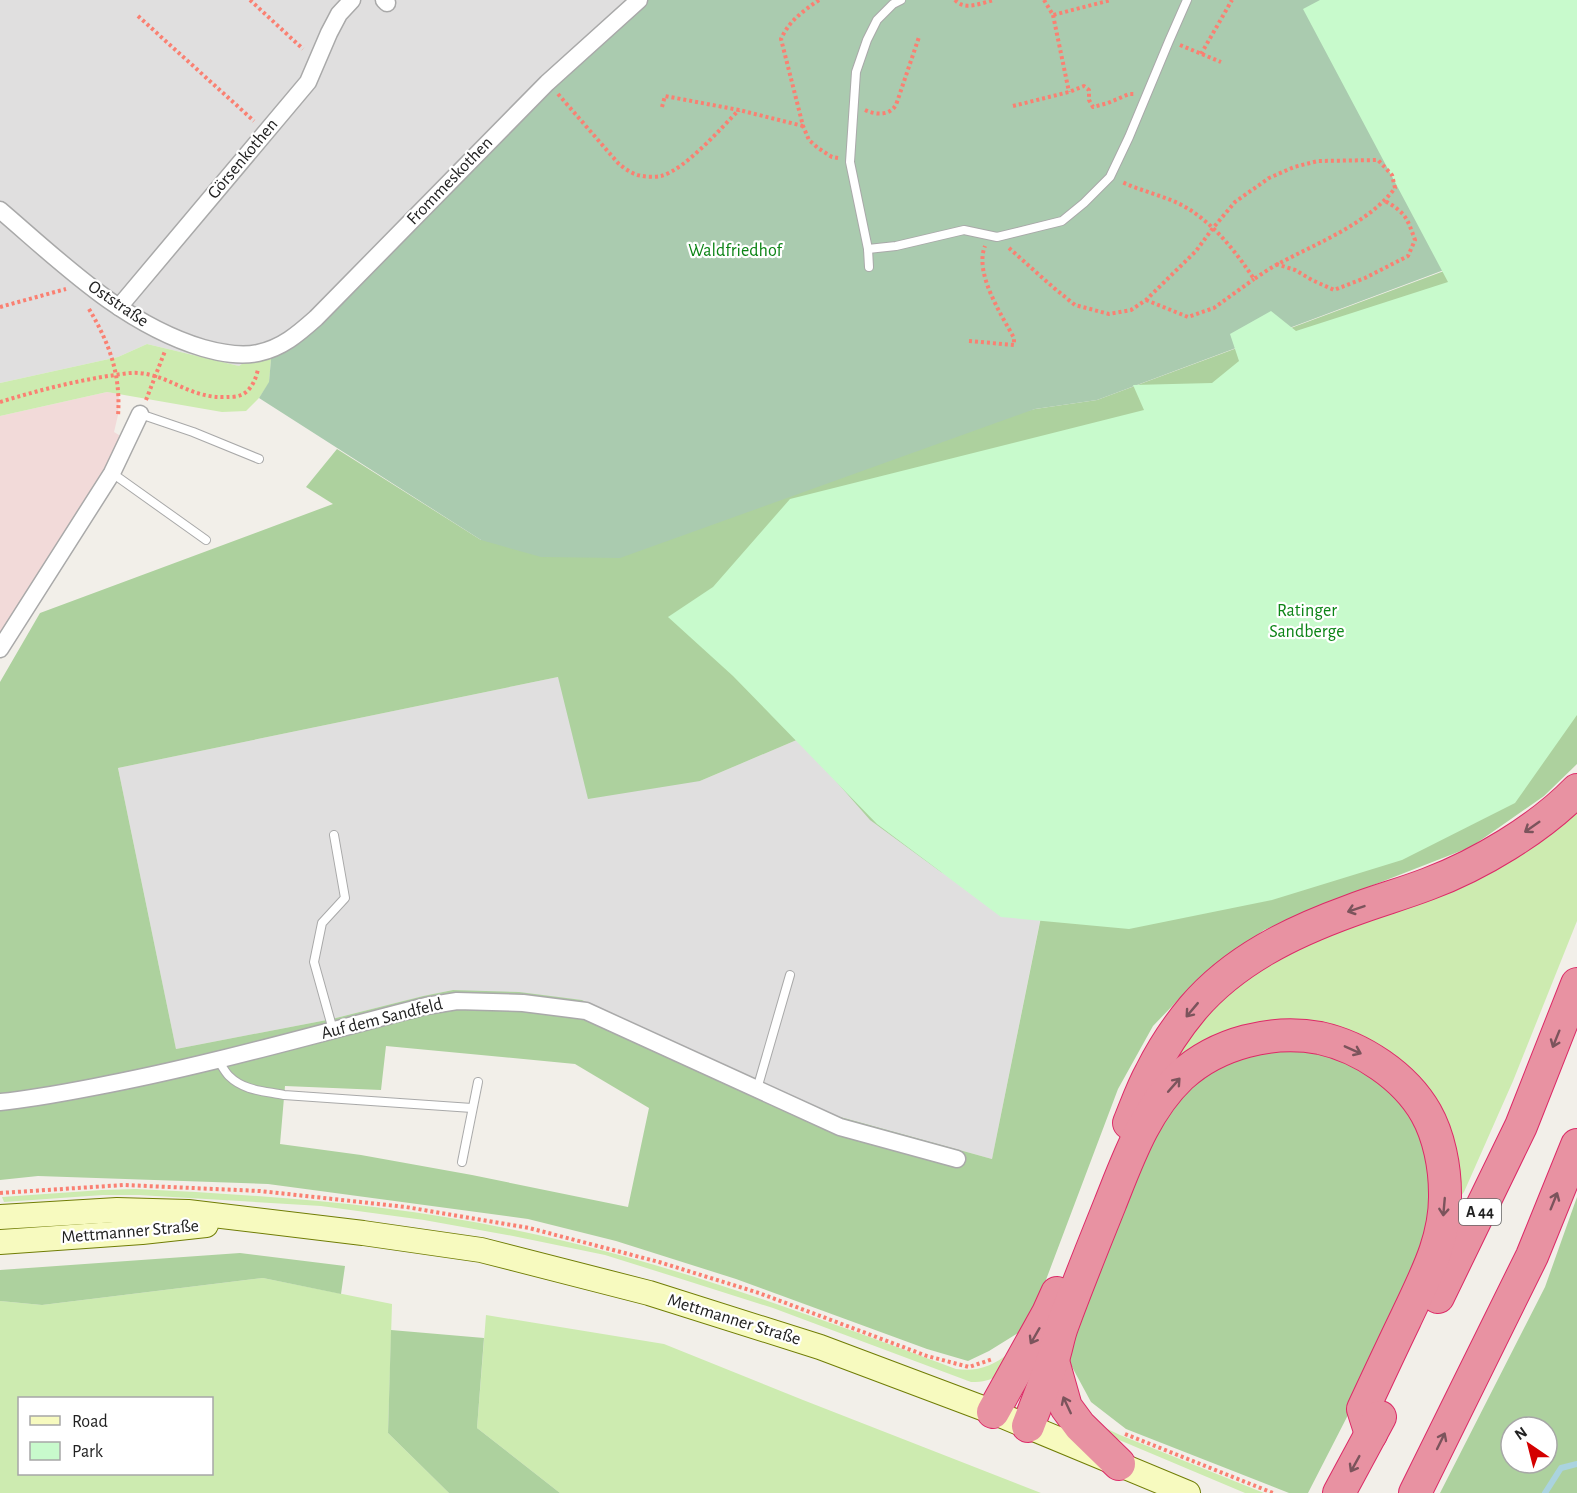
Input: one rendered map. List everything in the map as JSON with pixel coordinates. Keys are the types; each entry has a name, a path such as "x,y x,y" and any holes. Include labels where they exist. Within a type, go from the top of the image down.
{"highway":[{"path":"1028,1426 1048,1313 1151,1072 1176,1030 1195,1006 1233,970 1259,952 1295,933 1349,911 1429,884 1479,861 1527,831 1564,804 1577,790"},
{"name":"A 44","path":"1339,1493 1371,1434 1521,1126 1577,984"},
{"path":"993,1412 1062,1327 1144,1124 1172,1086 1196,1064 1234,1044 1254,1039 1291,1036 1319,1038 1345,1046 1389,1071 1410,1091 1426,1113 1443,1163 1445,1194 1440,1237 1432,1263 1363,1409 1371,1434"},
{"path":"1415,1493 1532,1256 1577,1145"},
{"path":"1040,1355 1066,1407 1080,1425 1119,1464"}],"main road":[{"path":"0,1208 117,1210"},
{"name":"Mettmanner Straße","path":"0,1217 117,1210 188,1212 480,1250 649,1293 820,1347 993,1412 1188,1493"},
{"name":"Mettmanner Straße","path":"0,1242 142,1232 260,1220"}],"street":[{"name":"Görsenkothen","path":"119,308 308,82 329,33 339,14 351,0"},
{"name":"Frommeskothen","path":"257,353 288,341 316,318 547,82 639,0"},
{"name":"Oststraße","path":"0,210 77,283 148,326 184,342 214,351 235,355 257,353"},
{"path":"0,650 112,473 140,414"},
{"name":"Auf dem Sandfeld","path":"0,1102 25,1100 140,1078 426,1006 457,1001 523,1003 586,1011 840,1127 957,1159"}],"lane":[{"path":"868,267 868,249 850,162 856,72 877,20 893,4 901,0"},
{"path":"868,249 896,246 964,230 997,237 1062,220 1084,203 1110,177 1187,0"},
{"path":"140,414 259,459"},
{"path":"112,473 206,540"},
{"path":"333,1030 314,962 322,923 345,898 334,835"},
{"path":"757,1089 789,975"},
{"path":"218,1060 230,1077 239,1084 263,1092 472,1108"},
{"path":"462,1162 478,1082"}],"path":[{"path":"250,0 317,62"},
{"path":"819,0 786,27 781,39 803,126 809,140 832,157 850,162"},
{"path":"955,0 963,6 994,0"},
{"path":"1044,0 1053,15 1069,92"},
{"path":"1053,15 1111,0"},
{"path":"1201,54 1232,0"},
{"path":"138,16 266,132"},
{"path":"854,105 876,113 883,114 892,111 919,37"},
{"path":"1168,40 1221,62"},
{"path":"547,82 618,163 643,177 661,176 675,170 739,110"},
{"path":"1013,106 1084,86 1089,90 1089,100 1093,107 1129,94 1136,94 1145,100"},
{"path":"662,106 665,96 739,110 803,126"},
{"path":"969,341 1014,345 1014,338 992,296 982,260 987,243 997,237 1075,305 1109,314 1131,310 1146,300 1196,251 1235,202 1269,178 1294,167 1318,161 1378,160 1392,175 1395,188 1385,201 1345,229 1276,264 1214,308 1188,317 1146,300"},
{"path":"1110,177 1187,208 1214,228 1239,255 1254,279"},
{"path":"1276,264 1295,270 1334,290 1365,278 1408,256 1415,240 1409,222 1401,210 1385,201"},
{"path":"0,307 77,283 111,353 119,394 114,433 127,440"},
{"path":"140,414 171,336"},
{"path":"0,402 60,385 130,373 155,376 200,395 217,398 241,395 248,391 255,382 258,371 257,353"},
{"name":"Mettmanner Straße","path":"759,1293 927,1356 969,1367 990,1360 1006,1348 1018,1345 1040,1355"},
{"path":"1124,1433 1272,1493"}],"shaded area":[{"path":"0,0 639,0 316,318 239,366 147,344 118,357 0,383"},
{"path":"107,392 119,394 114,432 127,440 0,649 0,416"},
{"path":"558,677 700,781 799,739 1041,916 992,1159 837,1116 582,1000 453,990 332,1019 176,1049 118,768"}],"green space":[{"name":"Waldfriedhof","path":"639,0 1486,0 1452,267 1097,400 1035,409 620,558 541,557 481,540 259,398 269,382 272,348 288,341"},
{"name":"Ratinger Sandberge","path":"1320,0 1577,0 1577,715 1515,803 1402,860 1272,900 1129,929 1001,917 877,824 733,676 668,617 713,587 790,499 1144,410 1133,385 1212,383 1239,361 1230,334 1271,311 1296,331 1448,282 1303,9"},
{"path":"1577,0 1577,764 1544,796 1471,847 1264,930 1203,974 1153,1026 1118,1089 1038,1301 1023,1330 968,1361 927,1349 736,1279 616,1241 528,1219 268,1184 38,1176 0,1180 0,682 40,613 333,504 306,487 337,449 481,540 1035,409 1097,400 1452,268","holes":["558,677 588,799 700,781 799,739 870,820 941,872 1041,917 992,1159 837,1116 582,1000 519,992 453,990 332,1019 176,1049 118,768","386,1046 575,1064 649,1108 628,1207 472,1175 361,1155 280,1144 285,1086 381,1090"]},
{"path":"147,344 239,366 257,353 272,348 269,383 246,411 222,412 107,392 0,416 0,383 118,357"},
{"path":"1577,801 1577,921 1513,1081 1464,1192 1457,1201 1178,1070 1162,1066 1185,1029 1257,965"},
{"path":"1259,1047 1331,1052 1390,1087 1431,1146 1428,1259 1308,1493 1289,1493 1126,1429 1091,1402 1071,1365 1065,1359 1144,1142 1189,1081"},
{"path":"136,1189 324,1201 464,1220 624,1256 736,1290 956,1369 971,1370 984,1367 1009,1353 996,1376 986,1381 971,1382 773,1308 605,1255 424,1220 321,1206 139,1195 103,1195 4,1202 2,1197"},
{"path":"1577,1197 1577,1493 1440,1493 1545,1287"},
{"path":"240,1253 345,1266 341,1294 263,1278 42,1305 0,1301 0,1270"},
{"path":"263,1278 392,1304 388,1433 449,1493 0,1493 0,1301 42,1305"},
{"path":"486,1315 664,1344 1041,1493 560,1493 477,1428"},
{"path":"391,1330 484,1338 477,1428 560,1493 449,1493 388,1433"},
{"path":"1068,1372 1084,1407 1099,1425 1264,1493 1245,1493 1105,1434 1088,1423"}],"waterway":[{"path":"1545,1493 1561,1468 1577,1464"}]}
